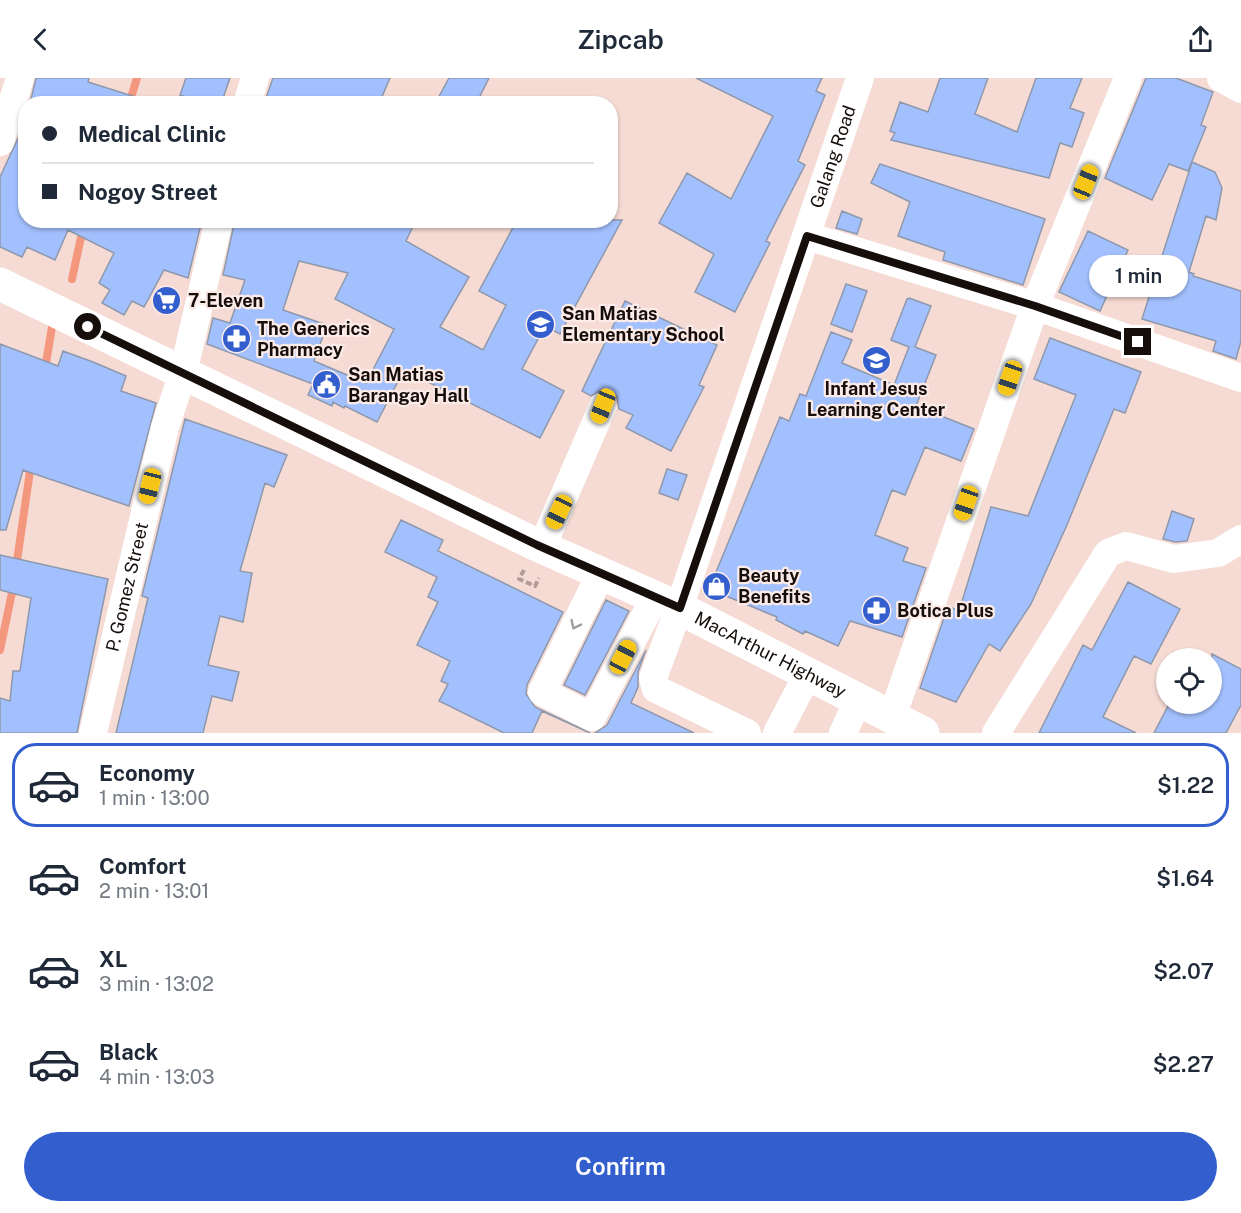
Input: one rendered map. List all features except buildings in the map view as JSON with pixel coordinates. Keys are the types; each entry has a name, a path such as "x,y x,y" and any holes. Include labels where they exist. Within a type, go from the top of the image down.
{"highway":[{"name":"MacArthur Highway","path":"0,284 543,547 667,603 809,672 878,715 924,733"}],"street":[{"path":"0,142 20,78"},
{"path":"249,96 255,78"},
{"name":"Galang Road","path":"667,603 807,236 860,78"},
{"path":"843,733 878,715 1035,306 1128,78"},
{"path":"1221,78 1241,89"},
{"name":"P. Gomez Street","path":"93,733 165,428 183,373 217,228"},
{"path":"807,236 1035,306 1241,378"},
{"path":"543,547 603,406"},
{"path":"996,733 1108,553 1126,546 1174,559 1218,553 1241,539"},
{"path":"601,573 542,692 592,717 667,603"},
{"path":"667,603 653,678 657,689 747,733"},
{"path":"777,733 809,672"}],"path":[{"path":"519,579 535,586"}],"waterway":[{"path":"131,96 137,78"},
{"path":"72,279 83,228"},
{"path":"45,369 52,327"},
{"path":"16,568 31,464"},
{"path":"0,650 14,583"}],"place":[{"name":"7-Eleven","path":"167,301"},
{"name":"San Matias Elementary School","path":"541,324"},
{"name":"The Generics Pharmacy","path":"236,339"},
{"name":"Infant Jesus Learning Center","path":"876,360"},
{"name":"San Matias Barangay Hall","path":"327,385"},
{"name":"Beauty Benefits","path":"717,586"},
{"name":"Botica Plus","path":"876,611"}],"route":[{"path":"88,327 537,545 680,608 807,236 1035,306 1138,342"}]}
